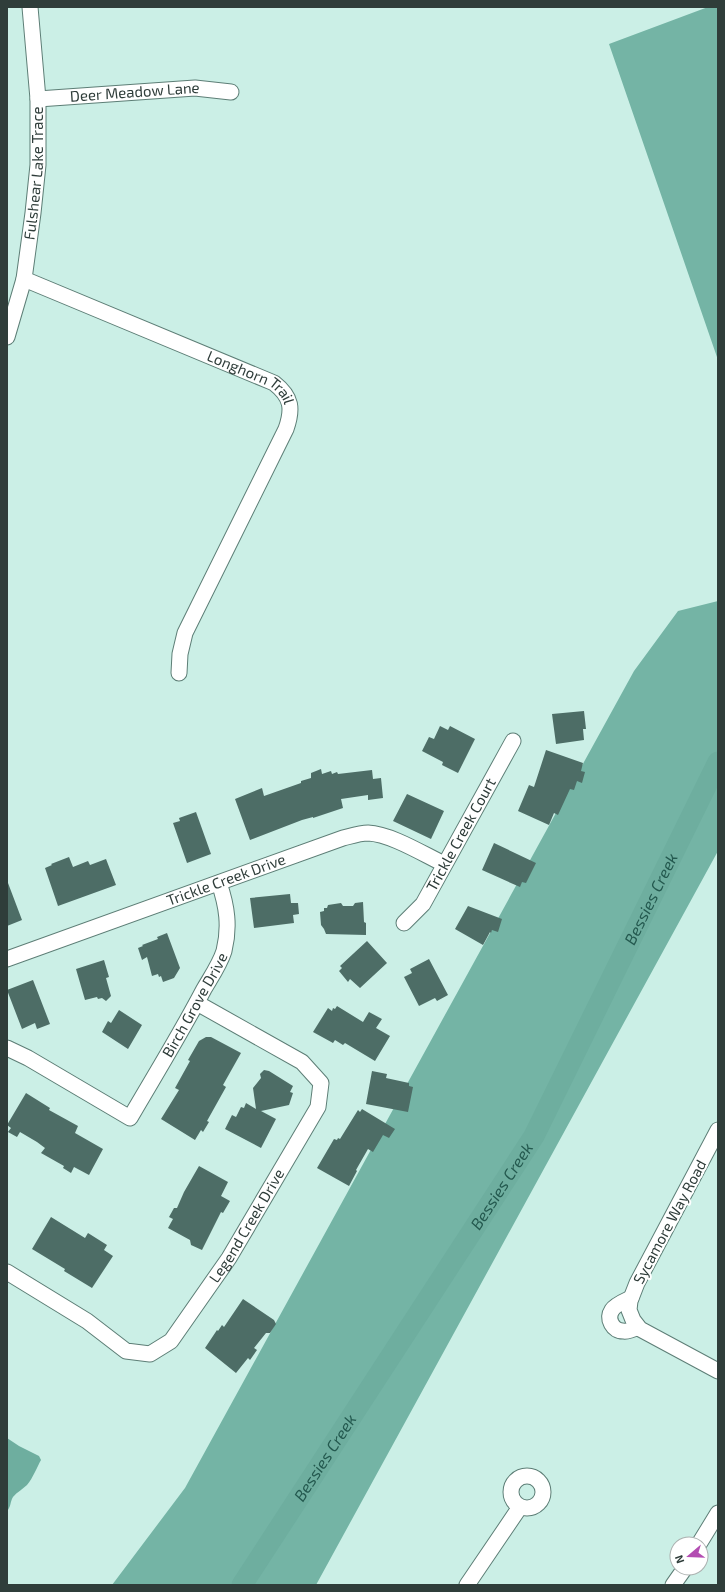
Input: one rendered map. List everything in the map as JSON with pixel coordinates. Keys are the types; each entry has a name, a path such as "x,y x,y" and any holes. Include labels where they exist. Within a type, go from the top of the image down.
{"street":[{"name":"Fulshear Lake Trace","path":"7,337 24,279 38,165 38,99 30,7"},
{"name":"Deer Meadow Lane","path":"38,99 195,88 231,92"},
{"name":"Longhorn Trail","path":"24,279 274,383 284,391 290,402 291,416 286,429 185,633 180,654 179,674"},
{"name":"Trickle Creek Court","path":"404,923 423,904 513,741"},
{"name":"Trickle Creek Drive","path":"7,958 343,838 368,833 380,835 444,864"},
{"name":"Birch Grove Drive","path":"7,1048 28,1058 130,1118 197,1003 223,953 227,935 228,917 225,899 219,883"},
{"name":"Legend Creek Drive","path":"7,1272 87,1321 126,1351 150,1354 171,1341 230,1258 318,1107 321,1083 302,1062 197,1003"},
{"name":"Sycamore Way Road","path":"635,1321 629,1305 637,1283 718,1130"},
{"path":"631,1298 613,1309 610,1320 616,1329 628,1331 635,1321 646,1334 718,1371"},
{"path":"467,1585 520,1507"},
{"path":"704,1536 718,1513"},
{"path":"673,1585 679,1576"}],"shaded area":[{"path":"708,7 718,7 718,360 609,44"},
{"path":"718,601 718,851 316,1585 112,1585 185,1488 634,671 678,611"},
{"path":"7,1438 39,1456 41,1460 29,1482 13,1497 7,1511"}],"building":[{"path":"584,711 586,729 583,729 584,740 556,744 552,714"},
{"path":"440,726 448,730 450,726 475,739 458,773 442,765 443,762 422,751 429,737 434,739"},
{"path":"546,750 583,763 581,771 585,772 582,783 577,781 574,790 570,789 558,815 554,813 549,825 518,811 529,785 534,787"},
{"path":"321,769 322,774 331,771 332,774 337,772 338,774 372,770 373,779 381,778 383,798 368,800 368,795 341,799 343,808 302,820 250,840 235,799 262,788 264,796 301,783 301,781 311,778 311,773"},
{"path":"407,794 444,811 431,839 393,821"},
{"path":"196,812 211,854 187,863 173,823 180,821 179,818"},
{"path":"494,843 536,863 526,883 522,882 520,887 482,870"},
{"path":"69,857 73,867 88,861 90,865 106,859 116,885 58,906 45,868"},
{"path":"7,883 22,920 7,926"},
{"path":"290,894 291,903 298,903 299,914 293,915 294,923 254,928 250,898"},
{"path":"363,902 366,935 326,934 321,925 320,912 324,911 324,908 327,908 328,905 341,903 343,906 353,906 355,903"},
{"path":"468,906 502,919 498,932 492,930 483,945 455,929"},
{"path":"167,933 180,968 174,978 163,982 161,976 159,977 158,974 152,976 147,957 142,960 138,948"},
{"path":"367,941 387,963 360,988 350,979 348,982 339,971 342,968 340,966"},
{"path":"429,959 448,995 437,1001 435,998 419,1006 404,977 412,973 410,969"},
{"path":"104,960 109,977 106,978 111,996 106,1001 102,998 98,999 97,997 85,1000 76,969"},
{"path":"33,980 50,1024 37,1029 35,1023 22,1029 7,990"},
{"path":"337,1006 363,1022 369,1012 382,1019 376,1028 390,1036 375,1061 345,1043 343,1045 335,1040 333,1043 313,1032 328,1008 332,1011 333,1008 335,1009"},
{"path":"119,1010 142,1025 128,1049 102,1032 108,1021 111,1023"},
{"path":"206,1037 211,1037 241,1053 223,1085 226,1087 207,1121 209,1122 203,1132 201,1130 195,1140 161,1119 179,1090 175,1088 190,1061 188,1060 199,1041"},
{"path":"264,1070 269,1071 293,1086 290,1092 293,1093 289,1105 261,1111 276,1119 261,1148 225,1129 232,1115 236,1117 241,1107 244,1108 246,1103 256,1109 253,1088 261,1078 260,1074"},
{"path":"372,1071 387,1074 386,1078 409,1083 409,1086 413,1087 408,1112 366,1104"},
{"path":"26,1093 50,1108 49,1110 78,1126 75,1133 103,1149 89,1175 74,1167 71,1173 63,1168 64,1166 41,1153 45,1148 37,1142 20,1132 17,1137 8,1132 11,1128 7,1125"},
{"path":"362,1109 395,1129 389,1138 383,1135 373,1152 368,1149 349,1186 317,1168 334,1139 340,1139 358,1110 360,1112"},
{"path":"199,1166 228,1182 221,1196 230,1201 223,1213 221,1212 202,1250 191,1245 190,1240 168,1228 173,1219 169,1217 174,1208 177,1208 184,1192"},
{"path":"51,1217 85,1238 88,1233 107,1245 104,1250 113,1256 92,1288 64,1271 65,1269 32,1249"},
{"path":"243,1299 274,1320 276,1324 270,1333 266,1333 254,1348 257,1350 250,1360 248,1358 236,1373 205,1348 217,1330 218,1331 222,1325 224,1327"}],"waterway":[{"name":"Bessies Creek","path":"242,1585 534,1136 718,762"}]}
